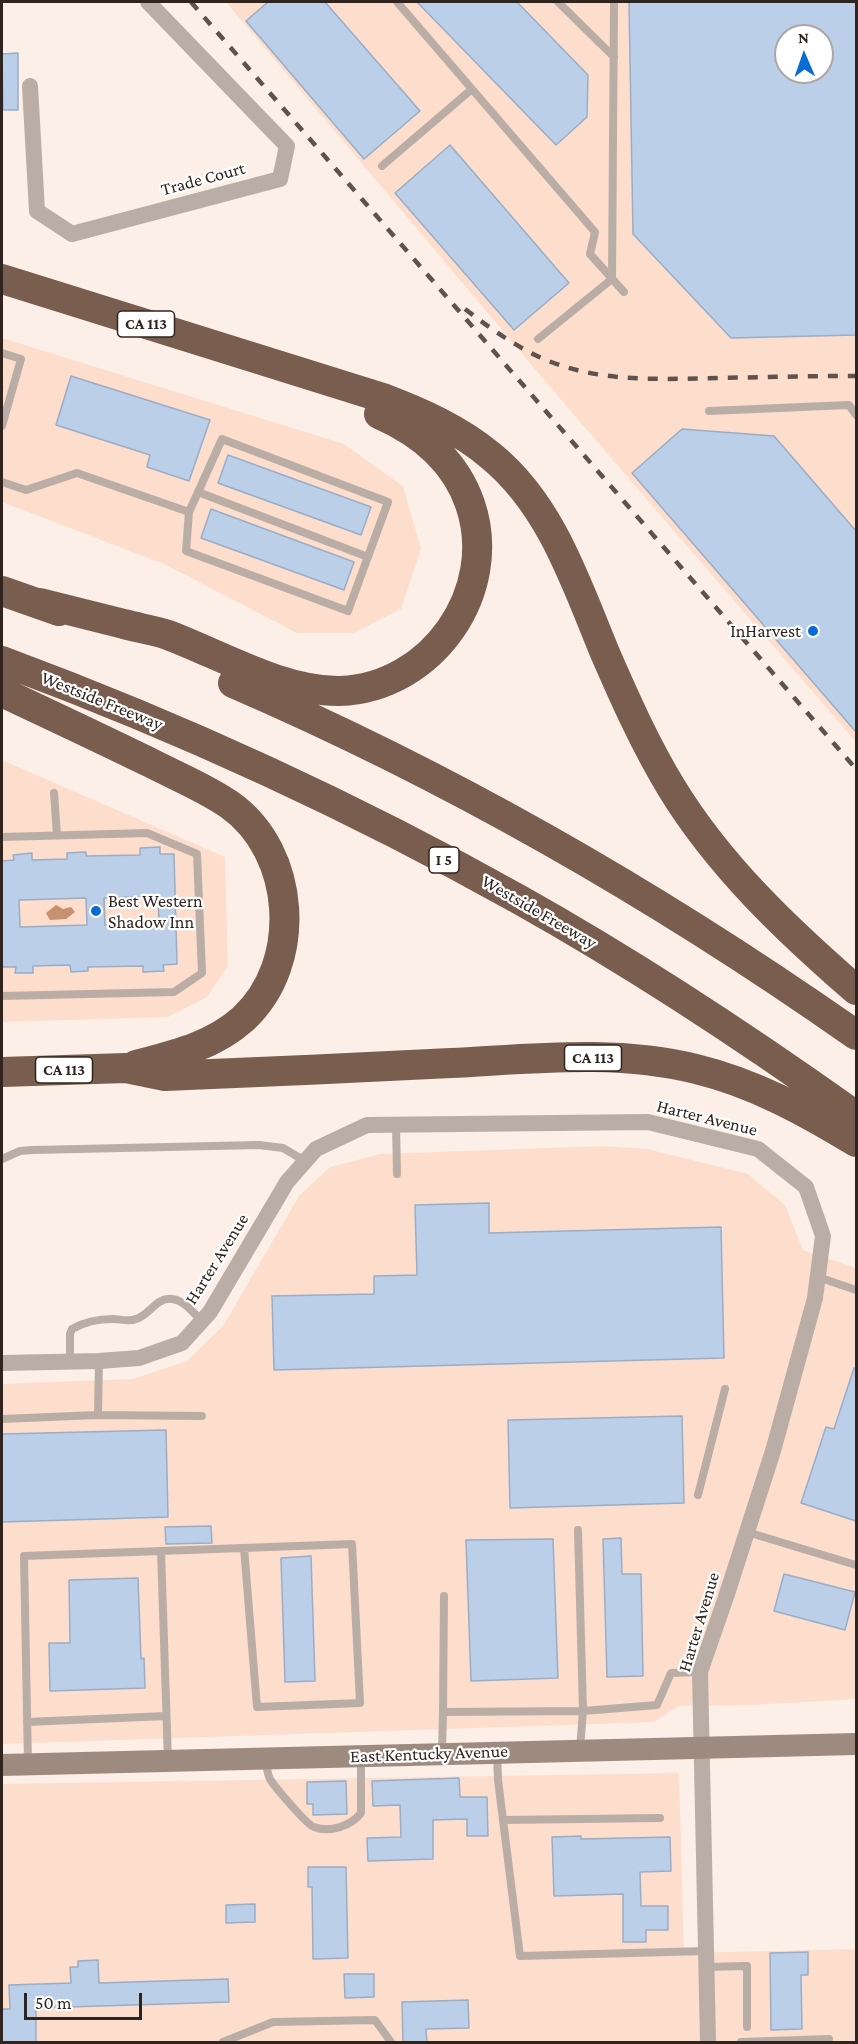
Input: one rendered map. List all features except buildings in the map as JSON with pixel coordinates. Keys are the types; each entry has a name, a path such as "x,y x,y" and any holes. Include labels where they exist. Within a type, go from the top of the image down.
{"highway":[{"name":"CA 113","path":"2,279 384,398 425,415 460,434 492,456 523,488 548,524 568,562 627,705 650,751 694,821 735,873 774,915 856,990"},
{"path":"2,295 261,375 377,413 402,424 444,458 458,478 470,503 476,528 474,577 468,598 458,619 440,645 418,664 396,678 340,691 314,689 279,680 165,634 40,603 2,591"},
{"path":"40,603 277,702 394,758 555,843 742,957 856,1035"},
{"name":"Westside Freeway","path":"2,661 117,706 239,758 429,851 520,900 618,959 779,1061 856,1116"},
{"path":"2,692 199,787 231,806 256,830 271,856 280,881 285,904 280,954 273,976 244,1018 221,1036 190,1050 126,1068"},
{"name":"CA 113","path":"2,1072 126,1068 165,1076 578,1057 655,1061 734,1080 772,1095 810,1114 856,1142"}],"street":[{"name":"Trade Court","path":"30,86 37,211 72,234 280,179 287,146 148,2"},
{"name":"Harter Avenue","path":"2,1363 139,1358 182,1343 210,1312 287,1182 316,1149 367,1125 648,1122 758,1149 806,1187 823,1236 815,1298 773,1450 700,1672 708,2043"},
{"name":"East Kentucky Avenue","path":"2,1765 701,1746 856,1744"}],"lane":[{"path":"397,2 596,232 590,254 624,292"},
{"path":"558,2 614,57"},
{"path":"612,279 614,2"},
{"path":"382,166 472,89"},
{"path":"538,339 612,279"},
{"path":"2,353 21,358 2,426"},
{"path":"709,411 849,405 856,415"},
{"path":"222,439 388,502 348,611 186,551 189,512 222,439"},
{"path":"2,482 26,490 78,473 189,512"},
{"path":"198,492 368,557"},
{"path":"54,793 57,835"},
{"path":"2,837 147,833 197,854 202,973 174,992 2,996"},
{"path":"396,1125 397,1174"},
{"path":"2,1159 20,1151 32,1150 259,1145 283,1148 305,1161"},
{"path":"818,1277 856,1290"},
{"path":"70,1362 70,1334 72,1329 85,1322 111,1319 135,1320 148,1314 162,1299 184,1303 202,1321"},
{"path":"98,1415 99,1361"},
{"path":"698,1495 725,1389"},
{"path":"2,1419 98,1415 202,1416"},
{"path":"578,1530 583,1711 580,1749"},
{"path":"747,1532 856,1565"},
{"path":"28,1764 24,1556 244,1548 352,1545 360,1703 256,1707 244,1548"},
{"path":"161,1551 168,1761"},
{"path":"442,1753 444,1596"},
{"path":"443,1712 583,1711 657,1705 671,1673 700,1672"},
{"path":"27,1722 166,1716"},
{"path":"497,1752 502,1820 520,1956 706,1959 747,1966 747,2027"},
{"path":"264,1758 270,1778 305,1820 313,1827 328,1829 347,1826 361,1813 360,1755"},
{"path":"502,1820 660,1818"},
{"path":"223,2043 273,2022 375,2020 391,2043"},
{"path":"741,2043 829,2039"}],"shaded area":[{"path":"226,2 856,2 856,742 556,394"},
{"path":"2,338 344,444 403,486 421,549 401,609 353,633 297,633 164,564 2,502"},
{"path":"2,760 225,857 228,966 207,997 168,1017 2,1022"},
{"path":"56,905 63,909 71,907 75,912 66,919 50,920 46,913"},
{"path":"603,1146 647,1149 748,1174 785,1205 803,1250 856,1268 856,1699 751,1705 679,1706 654,1722 2,1744 2,1384 133,1379 187,1361 223,1326 299,1196 330,1167 381,1154"},
{"path":"679,1773 684,1953 856,1949 856,2042 2,2042 2,1784"}],"railway":[{"path":"191,2 856,769"},
{"path":"465,309 484,324 535,355 588,373 653,379 856,376"}],"place":[{"name":"InHarvest","path":"813,631"},
{"name":"Best Western Shadow Inn","path":"96,911"}]}
